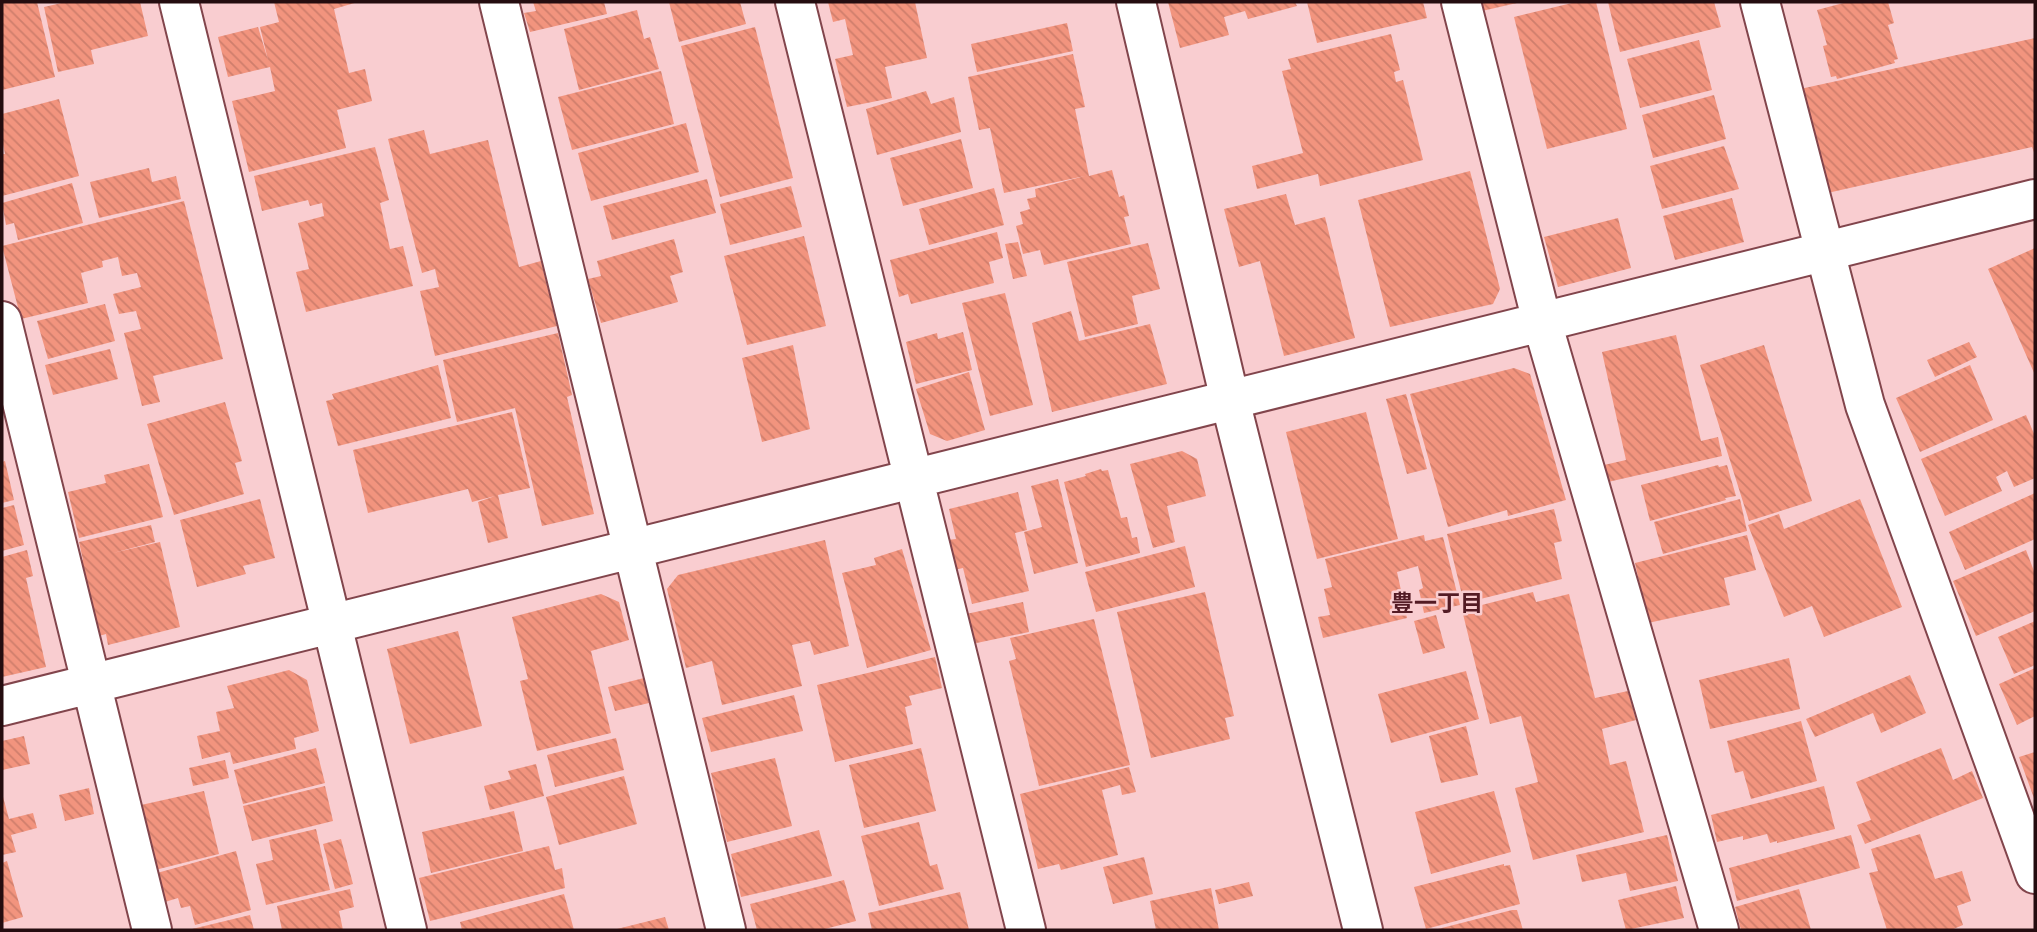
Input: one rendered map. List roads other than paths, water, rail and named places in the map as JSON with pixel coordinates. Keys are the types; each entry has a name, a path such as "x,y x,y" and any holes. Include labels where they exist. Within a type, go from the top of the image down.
{"street":[{"path":"179,2 407,930"},
{"path":"499,2 726,930"},
{"path":"795,2 1026,930"},
{"path":"1136,2 1230,400 1363,930"},
{"path":"1461,2 1542,322 1719,930"},
{"path":"1760,2 1865,405 2035,874"},
{"path":"2,706 2035,199"},
{"path":"2,321 152,930"}],"district":[{"name":"豊一丁目","path":"1437,603"}]}
